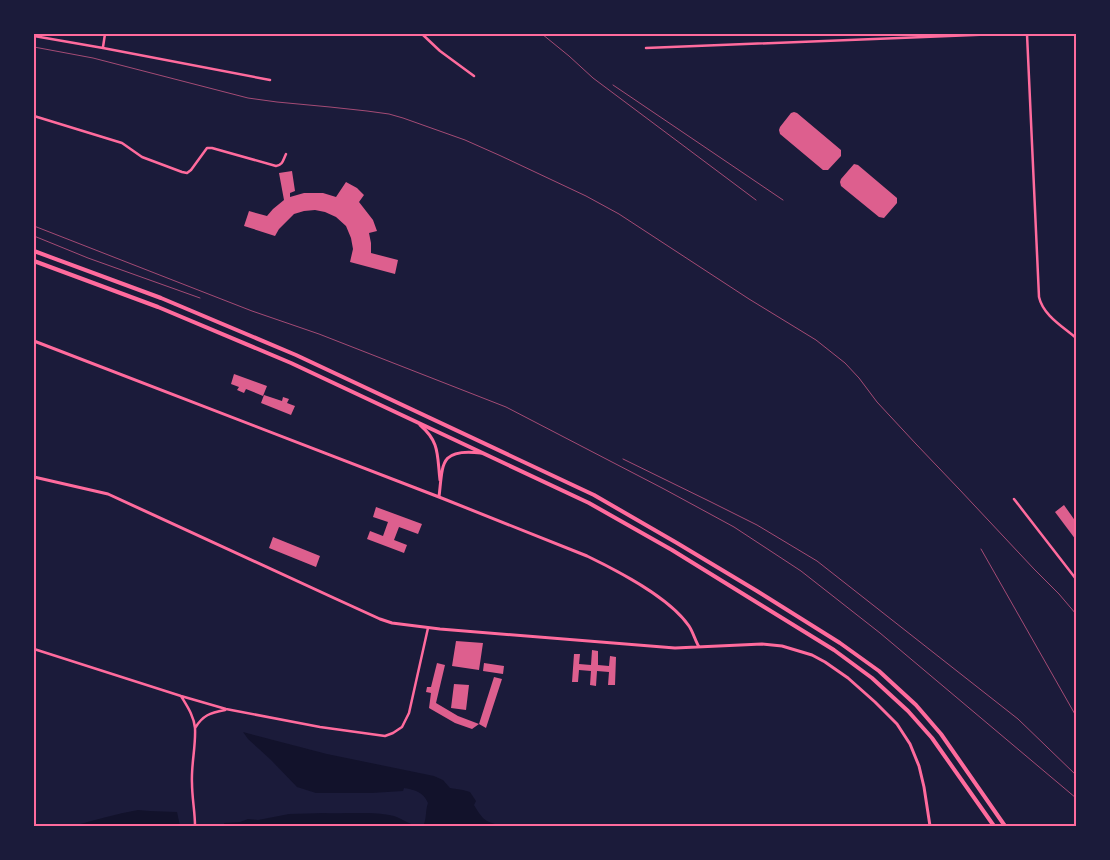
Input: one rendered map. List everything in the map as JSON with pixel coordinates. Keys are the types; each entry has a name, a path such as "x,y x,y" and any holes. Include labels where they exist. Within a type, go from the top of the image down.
{"main road":[{"path":"34,251 161,298 296,356 594,495 685,547 840,643 879,671 916,705 941,734 1005,826"},
{"path":"34,261 158,307 282,359 589,503 672,550 834,650 872,678 908,711 932,738 994,826"},
{"path":"34,341 439,497 609,566 661,599 677,612 690,627 698,647"},
{"path":"416,422 428,432 435,444 441,485"},
{"path":"439,497 443,466 448,456 468,451 481,453"},
{"path":"34,477 108,494 380,619 399,624 675,648 762,644 782,646 812,655 848,678 897,724 910,744 919,766 930,826"}],"street":[{"path":"103,48 105,34"},
{"path":"422,34 440,51 474,76"},
{"path":"646,48 999,34"},
{"path":"1027,34 1039,297 1045,311 1076,338"},
{"path":"34,36 270,80"},
{"path":"34,116 122,143 142,157 187,173 207,148 276,166 282,163 286,154"},
{"path":"1014,499 1076,579"},
{"path":"34,649 226,709 320,727 389,735 402,727 410,713 428,628"},
{"path":"181,696 189,709 195,728 192,766 195,826"},
{"path":"195,728 204,716 226,709"}],"shaded area":[{"path":"243,732 327,754 434,776 443,780 450,788 470,792 476,801 474,805 483,818 494,824 506,826 423,826 428,803 426,799 416,791 404,788 403,791 372,793 316,793 297,787"},
{"path":"138,810 177,812 180,826 73,826 114,815"},
{"path":"289,814 386,814 419,826 224,826 224,823 240,822 248,819 258,820"}],"building":[{"path":"794,112 841,150 841,156 828,170 823,170 780,134 780,127 791,113"},
{"path":"854,164 858,165 897,198 897,203 884,218 879,217 841,186 841,179"},
{"path":"292,171 295,191 290,193 290,197 304,193 323,193 336,197 346,182 357,188 364,195 359,202 373,220 377,231 369,233 371,253 398,260 395,274 350,262 353,249 346,226 336,217 325,212 315,210 294,214 279,229 275,236 244,226 249,211 267,216 284,200 279,173"},
{"path":"234,374 267,386 263,396 246,389 244,393 237,390 239,387 231,384"},
{"path":"264,395 282,401 283,397 289,399 287,403 295,406 291,415 261,403"},
{"path":"1064,505 1076,522 1076,540 1055,512"},
{"path":"376,507 422,524 418,534 399,527 394,540 407,545 404,553 367,539 370,531 383,536 388,522 373,517"},
{"path":"273,537 320,556 316,567 269,548"},
{"path":"456,641 483,643 479,670 452,666"},
{"path":"592,650 598,651 598,665 609,666 610,656 616,657 615,685 608,685 609,672 597,671 596,686 590,685 591,671 579,670 578,682 572,682 574,654 580,654 579,664 591,665"},
{"path":"437,663 445,665 436,703 458,716 479,724 472,729 455,723 429,708 431,693 426,692 427,687 431,687"},
{"path":"484,663 504,666 503,674 483,671"},
{"path":"494,677 502,679 486,728 479,724"},
{"path":"454,684 469,685 466,710 451,708"}],"railway":[{"path":"542,34 593,78 756,200"},
{"path":"34,47 93,58 248,98 389,114 465,140 586,196 619,214 749,299 816,340 845,363 877,402 1076,614"},
{"path":"613,85 783,200"},
{"path":"34,226 506,407 734,527 801,571 880,633 1076,798"},
{"path":"34,236 88,258 200,298"},
{"path":"623,459 757,525 817,561 1018,719 1076,775"},
{"path":"981,549 1076,716"}]}
